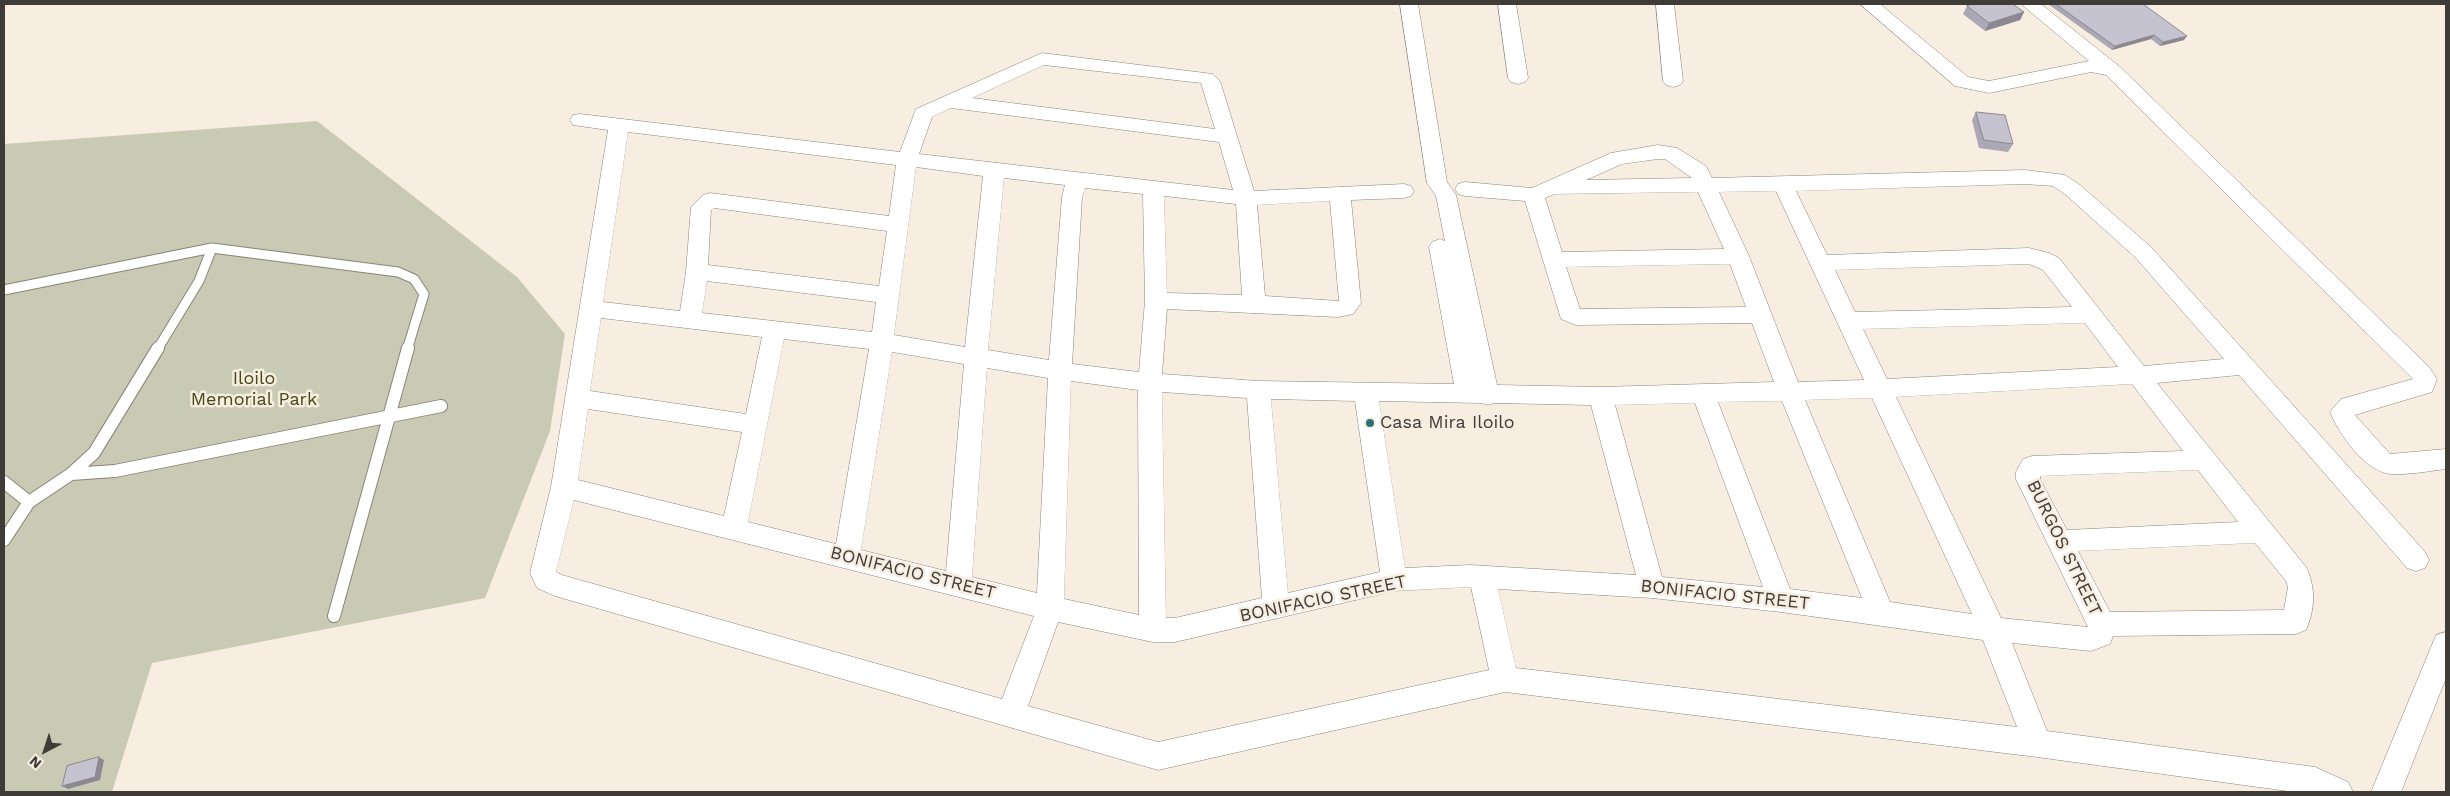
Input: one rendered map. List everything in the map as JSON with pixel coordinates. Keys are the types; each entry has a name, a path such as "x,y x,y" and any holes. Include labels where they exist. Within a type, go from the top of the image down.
{"street":[{"path":"1409,4 1445,194 1460,306 1478,395"},
{"path":"1507,4 1518,78"},
{"path":"1665,4 1673,81"},
{"path":"1869,4 1962,82 1989,87 2092,66 2112,70"},
{"path":"2030,4 2112,70 2421,373 2425,379 2424,386 2350,406 2342,412 2347,424 2375,456 2383,462 2391,464 2446,459"},
{"path":"847,556 882,342 907,160 923,113 952,102 1042,59 1199,76 1210,81 1246,198 1254,304"},
{"path":"952,102 1228,137"},
{"path":"580,120 1153,189 1246,198 1404,191"},
{"path":"619,125 564,487 543,573 546,580 555,585 1158,756 1504,679 2037,743 2315,781 2338,792"},
{"path":"1543,191 1618,158 1658,152 1670,153 1699,171 1738,256 1789,390 1882,612"},
{"path":"958,583 976,356 994,170"},
{"path":"1445,194 2025,177 2058,180 2073,190 2143,252 2416,560"},
{"path":"1010,715 1050,608 1060,371 1072,197 1077,180"},
{"path":"1783,184 1993,629 2037,743"},
{"path":"1153,189 1156,301 1150,382 1153,630"},
{"path":"1543,191 1554,260 1569,313 1576,317 1586,319 1761,315"},
{"path":"1156,301 1345,308 1350,303 1340,194"},
{"path":"690,321 697,272 701,207 710,200 898,225"},
{"path":"1554,260 1738,256"},
{"path":"1820,263 2029,256 2041,258 2051,264 2089,315 2297,575 2302,587 2296,622 2102,624"},
{"path":"697,272 888,295"},
{"path":"591,310 882,342 1060,371 1150,382 1258,390 1601,396 1789,390 1879,390 2189,372 2244,366"},
{"path":"1849,321 2089,315"},
{"path":"734,528 775,330"},
{"path":"1258,390 1276,608"},
{"path":"1366,392 1394,580"},
{"path":"1703,393 1781,600"},
{"path":"1601,396 1652,587"},
{"path":"578,398 755,424"},
{"name":"BURGOS STREET","path":"2102,624 2028,479 2028,472 2032,466 2206,460"},
{"name":"BONIFACIO STREET","path":"564,487 958,583 1050,608 1153,630 1175,630 1394,580 1482,577 1652,587 1781,600 1882,612 1993,629 2091,639 2100,635 2102,624"},
{"path":"2061,542 2261,532"},
{"path":"1482,577 1504,679"},
{"path":"2386,792 2446,644"}],"lane":[{"path":"4,290 212,248 398,272 412,277 421,284 424,294 387,418 334,616"},
{"path":"4,540 29,502 71,474 94,453 199,281 212,248"},
{"path":"71,474 115,471 441,406"},
{"path":"4,482 29,502"}],"green space":[{"name":"Iloilo Memorial Park","path":"317,121 517,277 565,334 550,431 485,598 152,663 112,792 4,792 4,144"}],"building":[{"path":"1974,4 2013,4 2024,12 1989,23 1967,6"},
{"path":"2056,4 2143,4 2187,36 2163,42 2154,35 2115,46"},
{"path":"1976,112 2005,115 2013,144 1984,140"},
{"path":"99,757 95,777 62,786 67,766"}],"place":[{"name":"Casa Mira Iloilo","path":"1370,423"}]}
